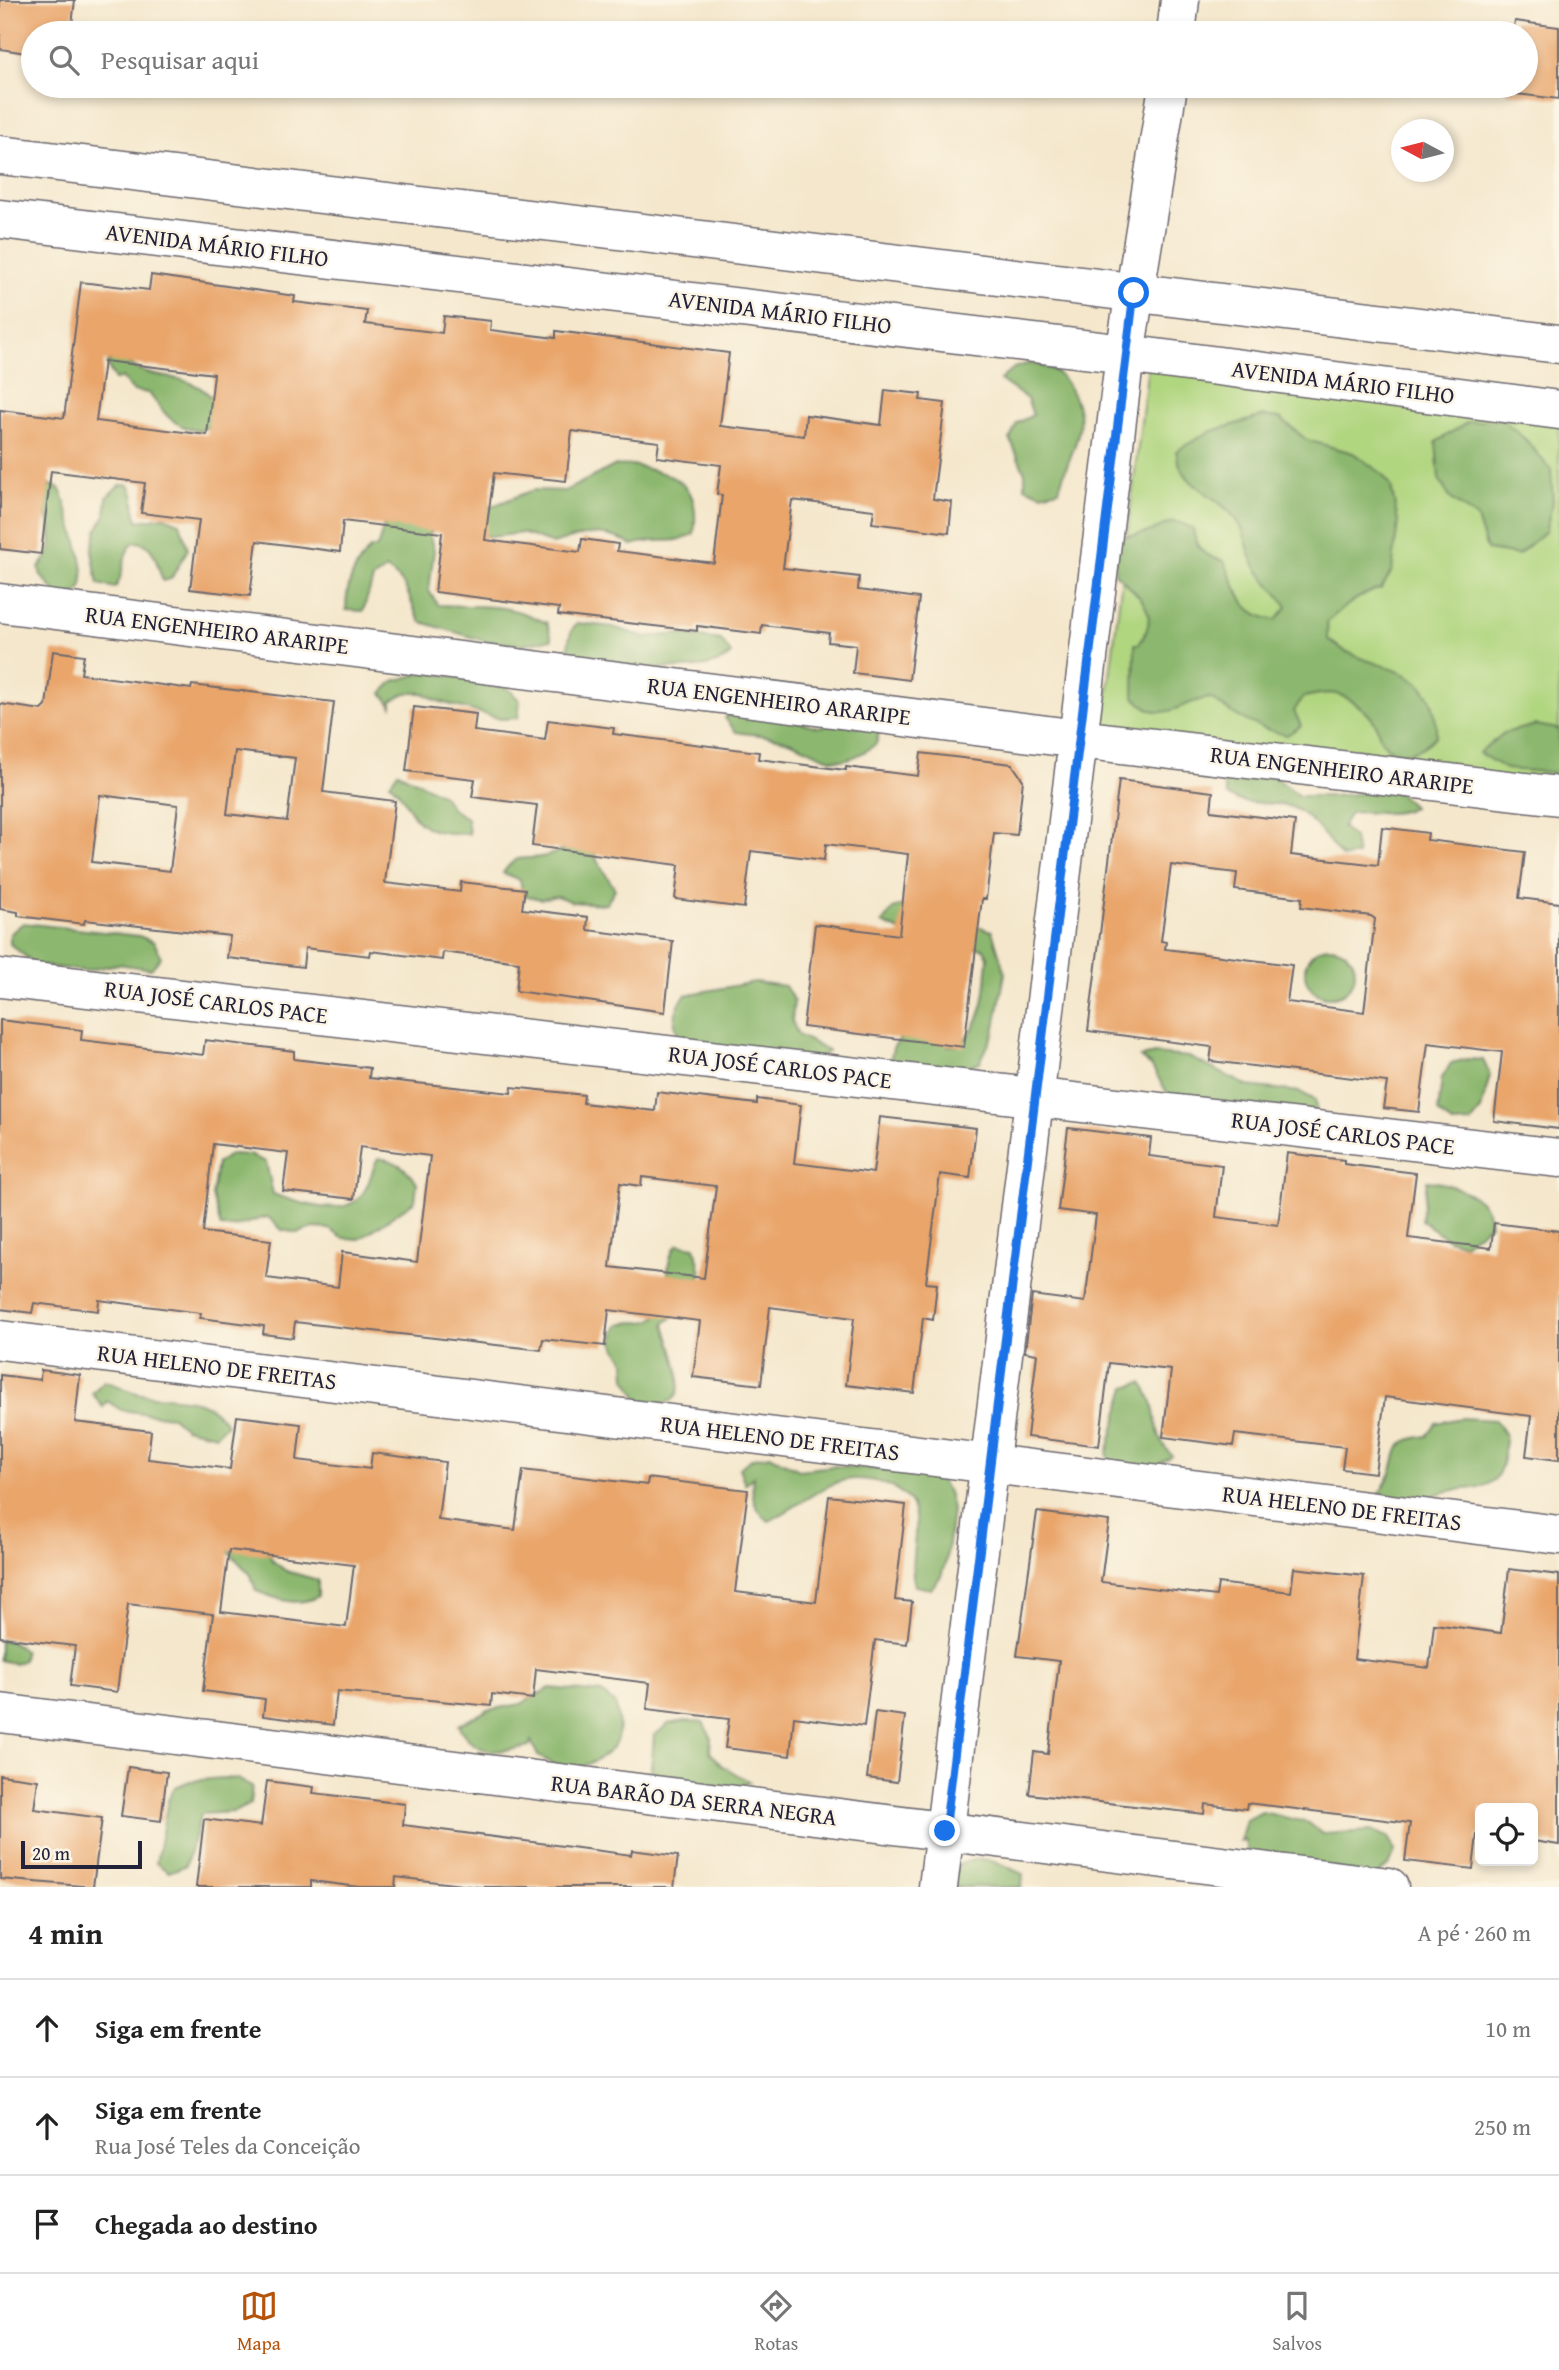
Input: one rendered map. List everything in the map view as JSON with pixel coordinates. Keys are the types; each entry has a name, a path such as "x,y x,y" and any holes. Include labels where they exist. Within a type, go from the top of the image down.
{"street":[{"path":"1177,21 1180,0"},
{"path":"938,1887 1125,354 1166,98"},
{"path":"0,155 1559,344"},
{"name":"AVENIDA MÁRIO FILHO","path":"0,219 1125,354 1559,410"},
{"name":"RUA ENGENHEIRO ARARIPE","path":"0,603 1079,739 1559,796"},
{"name":"RUA JOSÉ CARLOS PACE","path":"0,978 1559,1158"},
{"name":"RUA HELENO DE FREITAS","path":"0,1340 1559,1535"},
{"name":"RUA BARÃO DA SERRA NEGRA","path":"0,1713 1389,1887"}],"green space":[{"path":"119,354 144,372 194,384 207,393 220,407 214,422 201,431 184,427 165,413 149,393 133,391 122,378 115,380 107,364"},
{"path":"1029,363 1047,367 1061,376 1076,401 1079,414 1077,438 1059,490 1042,494 1025,487 1025,473 1010,439 1017,423 1033,415 1027,399 1000,380 1014,368"},
{"path":"1148,365 1559,419 1559,788 1103,733"},
{"path":"1263,416 1280,418 1307,440 1353,453 1381,473 1391,486 1398,522 1392,571 1381,589 1360,597 1327,622 1328,639 1345,651 1414,680 1426,692 1434,710 1436,736 1416,750 1401,753 1387,747 1368,714 1352,701 1332,693 1303,697 1294,711 1301,726 1287,735 1247,721 1211,698 1164,712 1145,706 1134,697 1135,644 1139,644 1146,632 1148,613 1139,597 1115,573 1115,538 1144,533 1174,522 1185,525 1193,529 1196,542 1202,551 1224,561 1242,600 1255,613 1276,620 1287,607 1257,569 1239,523 1185,474 1176,451 1209,432"},
{"path":"1502,419 1527,441 1551,470 1553,502 1545,532 1518,555 1487,550 1477,518 1450,498 1439,479 1436,442 1468,422"},
{"path":"632,465 662,473 682,484 694,502 694,534 679,540 649,541 632,545 612,536 593,534 553,544 522,533 490,537 444,523 429,534 434,550 429,591 438,605 493,607 518,611 547,623 552,639 519,645 485,641 421,622 405,587 386,569 373,579 363,611 346,610 352,576 371,548 377,548 388,514 485,509 533,490 565,491 614,466"},
{"path":"43,482 59,488 79,549 83,578 81,589 74,595 58,595 41,576 39,568 51,547 47,514 38,493"},
{"path":"128,484 133,492 138,521 164,517 180,523 188,549 171,579 163,581 151,550 147,545 134,542 127,553 121,577 115,588 98,584 92,551 97,530 105,515 107,497 119,485"},
{"path":"577,623 613,627 645,637 679,634 721,640 731,654 720,662 682,668 635,667 577,661 576,653 570,655 569,647 570,634"},
{"path":"427,672 509,689 520,701 518,718 501,719 438,701 423,693 406,693 392,701 392,706 382,693 394,681"},
{"path":"736,705 818,727 836,724 880,729 876,744 861,754 839,760 779,738 736,732 725,718"},
{"path":"1536,725 1559,729 1559,773 1506,769 1479,753 1504,733"},
{"path":"1241,770 1273,776 1299,796 1385,791 1400,794 1413,807 1390,813 1350,813 1342,827 1354,838 1357,855 1342,858 1319,829 1299,811 1283,805 1244,801 1227,796 1222,777"},
{"path":"398,772 443,795 452,809 467,818 469,834 435,831 421,824 390,783"},
{"path":"594,844 597,861 615,889 606,904 572,902 557,896 540,899 523,895 520,880 503,873 518,859 539,858"},
{"path":"911,903 992,931 1005,973 994,1033 980,1062 956,1071 889,1066 893,1048 906,1031 934,1036 949,1046 958,1046 974,1027 985,994 988,957 984,949 905,933 882,923 893,909"},
{"path":"23,923 139,936 154,942 161,957 151,969 118,964 85,971 36,965 10,944 10,934"},
{"path":"1330,947 1347,955 1355,972 1347,989 1330,997 1313,989 1305,972 1313,955"},
{"path":"755,982 785,986 794,1001 792,1021 798,1035 828,1051 816,1062 684,1048 677,1033 675,1015 685,995"},
{"path":"1155,1054 1189,1057 1248,1086 1300,1092 1315,1100 1317,1116 1169,1096 1152,1067 1140,1057"},
{"path":"1467,1059 1483,1060 1490,1075 1481,1110 1471,1123 1452,1124 1438,1112 1442,1078 1451,1063"},
{"path":"232,1154 249,1155 266,1162 273,1194 308,1205 333,1208 355,1201 363,1193 378,1158 385,1159 400,1166 417,1183 415,1201 360,1239 343,1238 329,1229 313,1228 298,1233 282,1230 268,1217 239,1226 221,1227 212,1196 217,1163"},
{"path":"1427,1181 1450,1185 1474,1196 1486,1209 1490,1224 1464,1244 1448,1239 1421,1220"},
{"path":"678,1244 695,1247 701,1273 696,1300 665,1323 677,1365 678,1391 672,1400 660,1404 640,1402 626,1378 625,1361 613,1339 620,1324 649,1321 660,1313 667,1294 669,1262"},
{"path":"104,1381 136,1393 199,1402 209,1406 227,1424 216,1435 185,1428 172,1417 121,1410 107,1401 103,1407 92,1393"},
{"path":"1142,1383 1151,1401 1160,1438 1172,1456 1144,1474 1113,1469 1107,1453 1126,1387"},
{"path":"1461,1418 1495,1420 1505,1435 1503,1459 1498,1475 1490,1483 1437,1494 1422,1502 1379,1494 1390,1476 1397,1451 1403,1443 1427,1436 1436,1423"},
{"path":"770,1455 799,1470 834,1466 922,1473 938,1478 948,1492 952,1509 946,1561 941,1576 931,1589 915,1586 912,1568 915,1516 906,1497 888,1485 866,1479 837,1482 769,1521 759,1512 754,1502 753,1477 745,1484 739,1468 753,1458"},
{"path":"225,1523 264,1546 273,1561 286,1571 318,1580 318,1596 295,1602 256,1591 251,1575 228,1551"},
{"path":"0,1640 11,1641 19,1646 24,1652 23,1660 15,1664 0,1660"},
{"path":"550,1688 602,1693 615,1704 619,1731 611,1749 594,1761 569,1772 538,1756 531,1741 529,1746 488,1750 472,1743 458,1725 488,1710 521,1704"},
{"path":"703,1722 711,1737 710,1752 721,1765 750,1782 720,1794 656,1784 651,1768 654,1736 668,1724"},
{"path":"237,1779 252,1786 250,1804 234,1812 201,1814 186,1865 169,1872 156,1863 168,1800 175,1787 190,1781"},
{"path":"1262,1812 1309,1823 1322,1834 1372,1831 1388,1837 1395,1851 1388,1866 1376,1876 1248,1853 1244,1839 1240,1841 1246,1820"},
{"path":"976,1859 992,1860 1023,1874 1022,1887 940,1887 959,1864"}],"building":[{"path":"0,0 75,0 72,21 21,21 21,52 0,49"},
{"path":"1538,24 1559,27 1559,99 1538,97"},
{"path":"151,275 295,296 294,302 367,311 365,324 442,333 444,316 491,321 490,330 556,338 556,331 729,353 720,426 804,436 806,415 881,425 885,390 921,394 920,400 945,403 933,499 952,502 949,533 872,523 874,510 792,500 783,568 859,577 858,590 919,598 909,680 853,673 856,645 828,642 829,633 762,625 761,634 697,626 697,631 558,615 559,608 435,592 442,533 343,521 340,552 257,541 250,596 190,589 199,520 141,513 145,483 51,471 41,554 0,549 0,410 64,418 81,282 149,290","holes":["104,361 214,374 207,435 96,421","572,431 659,442 657,457 721,465 717,494 722,495 714,563 617,551 618,544 582,539 580,552 485,540 494,473 566,481"]},
{"path":"53,651 84,655 81,674 191,689 192,685 334,702 323,792 395,801 385,883 460,892 461,882 525,889 522,909 588,917 587,930 673,941 665,1012 516,991 519,962 443,952 442,960 371,951 370,956 305,948 303,967 227,958 230,936 85,920 84,924 18,916 18,912 0,909 0,704 42,710 46,706","holes":["235,751 295,758 287,821 227,814","100,795 178,805 170,871 92,862"]},
{"path":"414,707 476,714 474,731 545,740 548,720 614,728 613,734 759,752 758,759 846,770 846,767 918,776 921,753 1012,764 1023,780 1017,835 994,833 986,899 982,899 964,1047 803,1027 815,924 899,935 908,854 826,844 824,860 751,851 744,908 675,899 679,865 532,846 537,805 472,797 475,779 406,771"},
{"path":"1119,780 1213,792 1211,811 1295,821 1291,855 1378,865 1382,827 1428,833 1427,840 1525,852 1519,898 1559,903 1559,1129 1494,1121 1502,1052 1428,1043 1419,1112 1383,1108 1387,1082 1210,1061 1212,1047 1088,1031","holes":["1171,865 1237,873 1235,890 1302,898 1301,907 1371,916 1375,919 1364,1012 1287,1002 1292,965 1165,949 1166,942 1161,941"]},
{"path":"0,1020 82,1030 81,1040 203,1055 205,1040 294,1051 294,1059 370,1068 369,1078 511,1093 512,1087 584,1095 583,1103 655,1111 657,1092 757,1104 757,1099 801,1105 794,1163 873,1173 880,1117 976,1128 970,1178 940,1174 926,1283 937,1284 933,1320 923,1318 914,1393 846,1385 854,1318 770,1307 761,1385 693,1377 700,1321 609,1310 605,1346 543,1339 541,1350 295,1322 293,1338 263,1334 264,1326 200,1318 201,1313 99,1300 98,1311 34,1303 32,1313 0,1309","holes":["213,1144 288,1153 283,1191 354,1199 360,1147 430,1156 417,1262 342,1252 338,1287 266,1278 271,1240 203,1232","642,1177 716,1186 704,1278 610,1267 620,1183 641,1186"]},
{"path":"1068,1128 1151,1138 1149,1156 1222,1165 1216,1217 1278,1225 1287,1153 1344,1160 1344,1164 1416,1173 1408,1238 1491,1248 1494,1223 1559,1231 1559,1460 1526,1456 1531,1416 1385,1397 1375,1473 1342,1469 1345,1447 1235,1434 1233,1446 1163,1437 1171,1370 1109,1363 1099,1446 1027,1437 1037,1354 1025,1352 1032,1295 1085,1302 1096,1215 1058,1210"},
{"path":"41,1370 80,1375 75,1422 151,1431 148,1459 230,1469 237,1416 301,1424 297,1460 370,1469 372,1453 445,1462 438,1520 515,1530 523,1470 647,1485 648,1478 748,1490 735,1592 816,1602 829,1496 906,1505 895,1600 912,1602 907,1644 875,1640 864,1726 794,1717 790,1756 725,1748 729,1719 647,1709 650,1683 536,1669 533,1699 492,1694 491,1706 337,1691 333,1725 263,1716 265,1699 203,1691 213,1614 128,1604 117,1692 70,1686 75,1646 0,1637 0,1375 40,1380","holes":["229,1550 354,1565 346,1627 221,1612"]},
{"path":"1037,1512 1109,1521 1101,1582 1216,1596 1218,1583 1291,1592 1294,1568 1364,1576 1354,1659 1429,1668 1434,1624 1501,1633 1509,1569 1559,1575 1559,1845 1538,1842 1538,1803 1475,1803 1473,1869 1405,1861 1410,1823 1247,1803 1246,1809 1205,1804 1204,1814 1029,1794 1034,1752 1048,1754 1059,1661 1017,1656"},
{"path":"875,1712 905,1716 897,1782 867,1778"},
{"path":"128,1767 167,1772 161,1821 121,1816"},
{"path":"0,1775 38,1780 34,1809 102,1818 93,1887 0,1879"},
{"path":"267,1781 314,1787 313,1793 405,1804 403,1825 631,1855 632,1850 678,1856 674,1887 478,1887 396,1877 395,1887 359,1887 311,1881 311,1887 196,1887 204,1819 261,1826"}],"route":[{"path":"945,1831 1134,293"}]}
